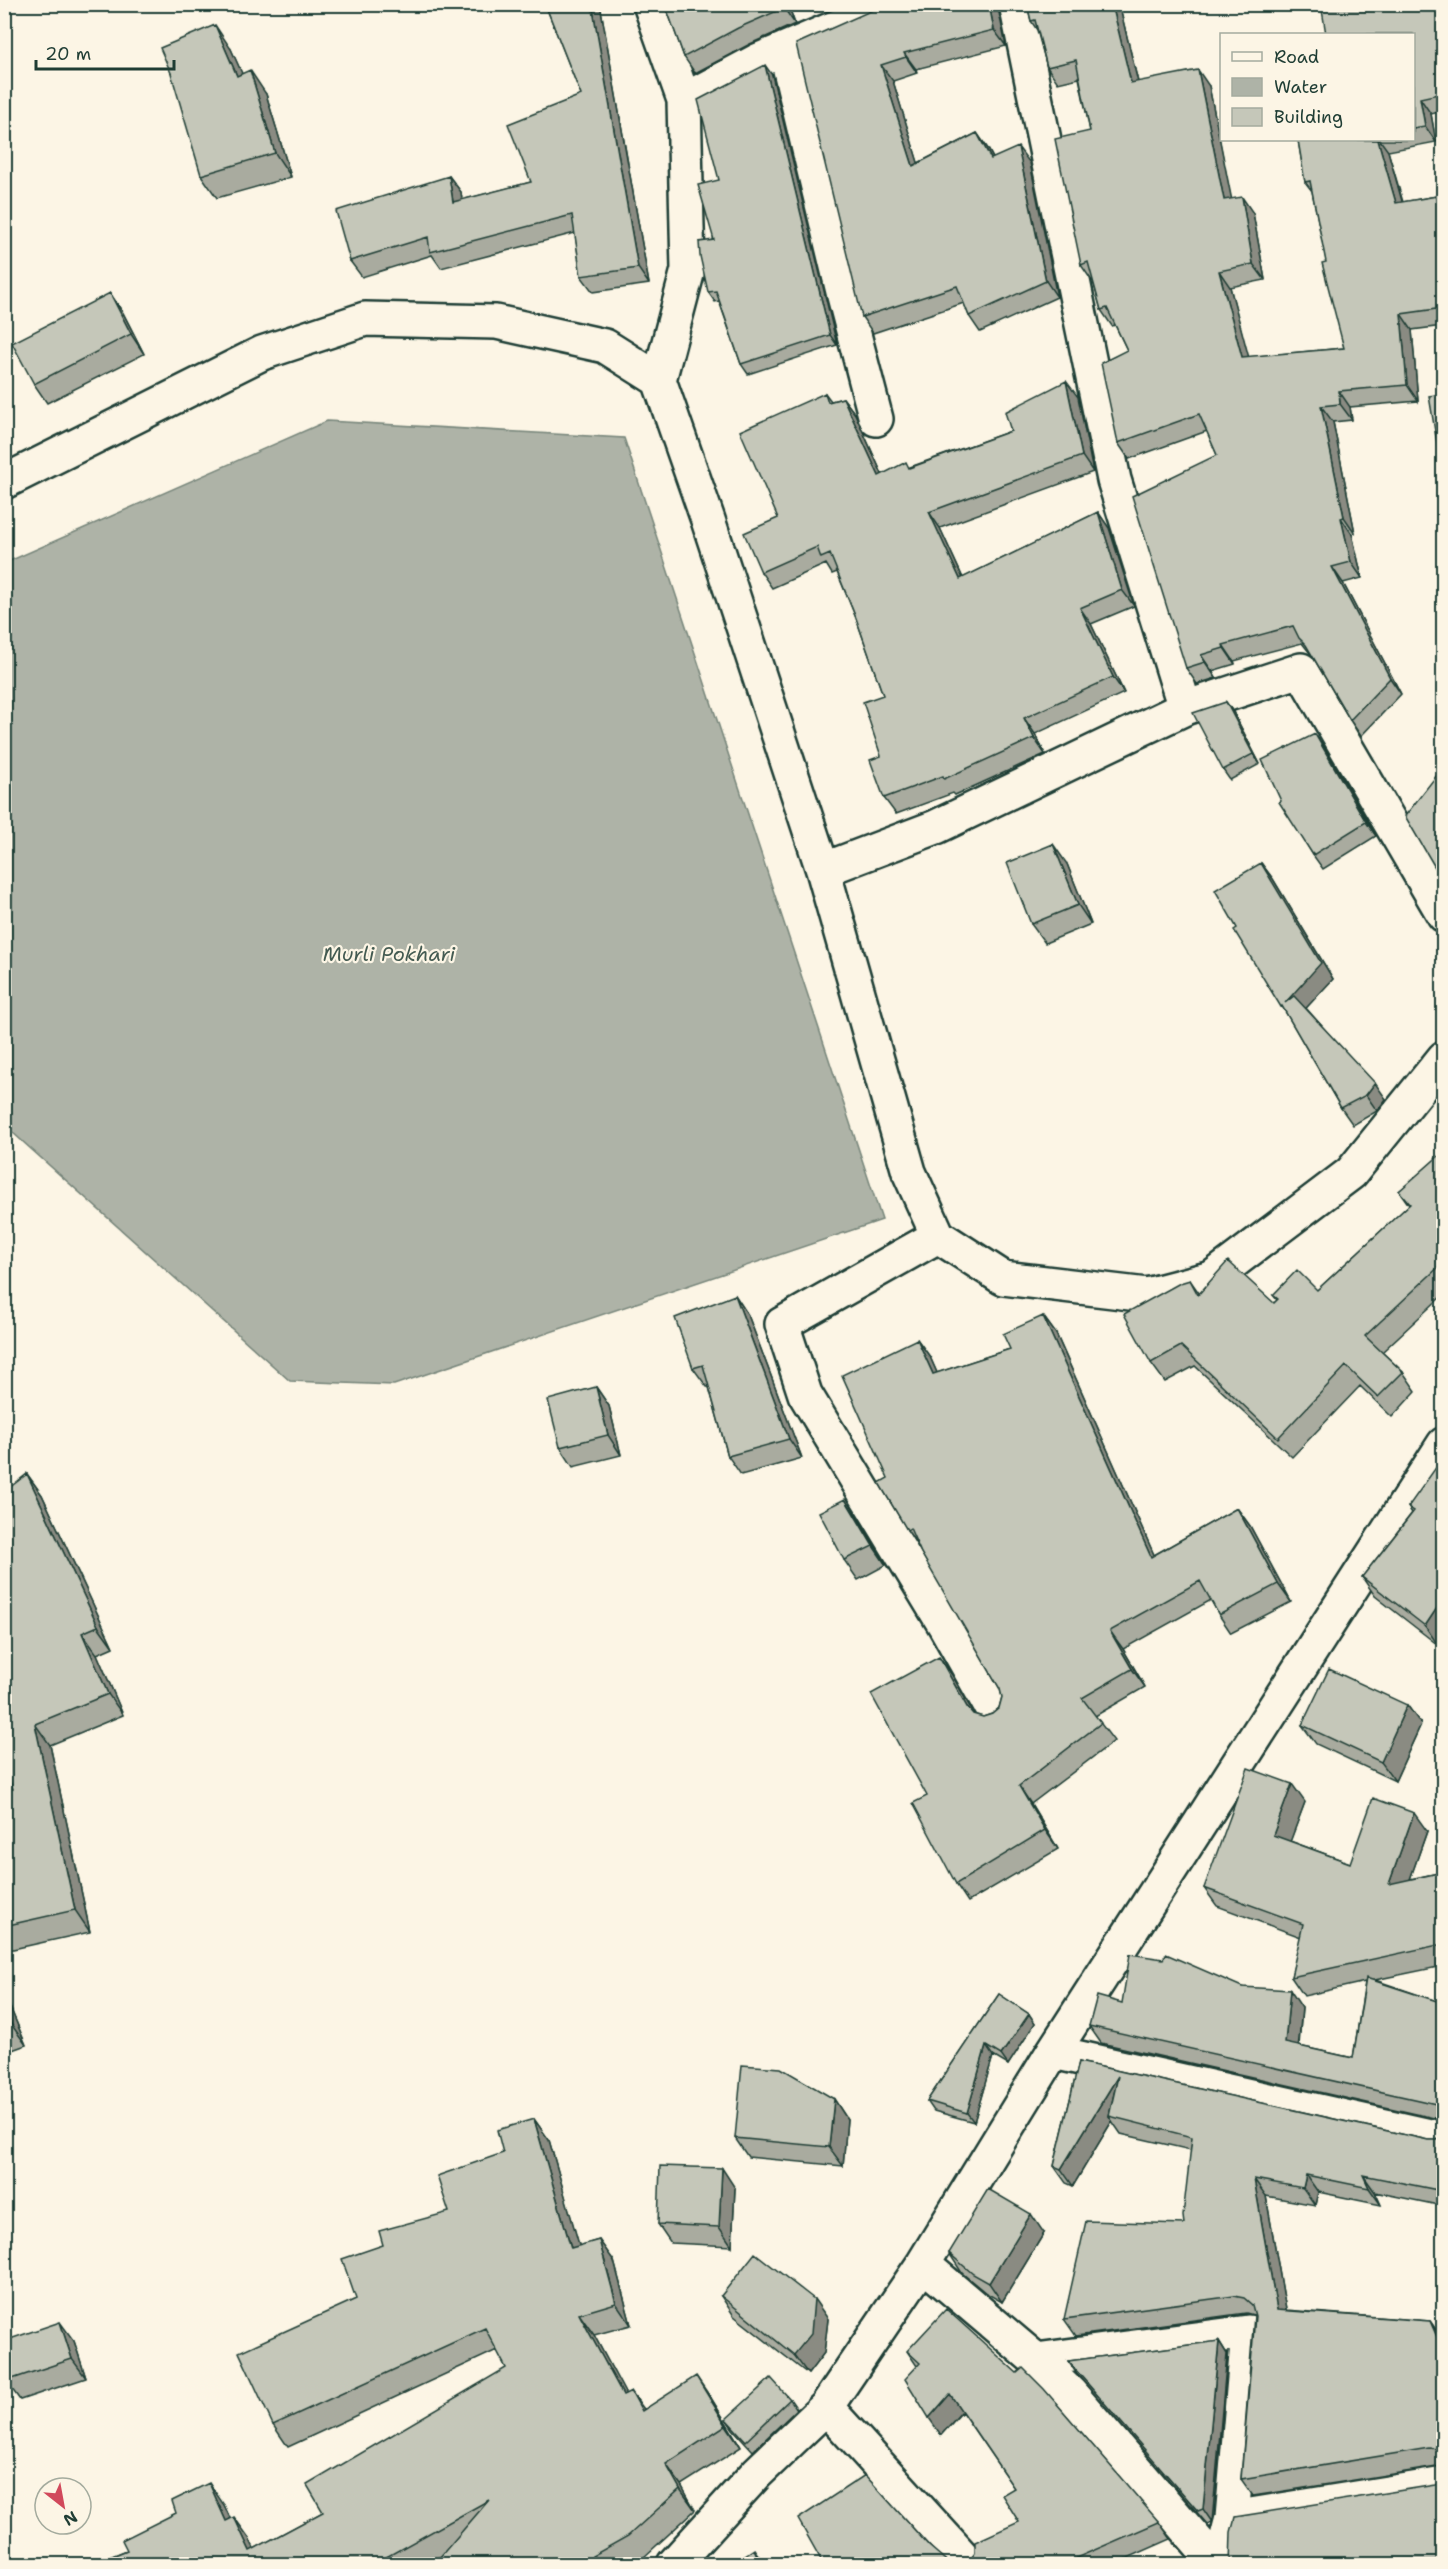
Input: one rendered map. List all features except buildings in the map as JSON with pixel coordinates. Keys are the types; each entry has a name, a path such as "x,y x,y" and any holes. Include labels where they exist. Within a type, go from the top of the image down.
{"street":[{"path":"650,4 684,100 688,270 659,380 708,520 823,870 909,1172 938,1236 1004,1278 1147,1295 1212,1278 1351,1173 1443,1058"},
{"path":"684,100 757,61 891,4"},
{"path":"1016,4 1114,480 1185,708"},
{"path":"785,49 876,419"},
{"path":"4,482 262,353 364,319 496,322 605,346 659,380"},
{"path":"823,870 936,827 1185,708 1302,670 1443,915"},
{"path":"938,1236 782,1324 805,1394 944,1624 996,1716"},
{"path":"674,2565 757,2473 826,2407 923,2264 1053,2052 1443,1444"},
{"path":"1053,2052 1443,2139"},
{"path":"923,2264 1036,2360 1070,2393 1218,2565"},
{"path":"1036,2360 1248,2332 1232,2518 1218,2565"},
{"path":"826,2407 969,2565"},
{"path":"1232,2518 1443,2484"}],"water":[{"name":"Murli Pokhari","path":"327,421 624,438 882,1220 394,1385 290,1381 11,1131 4,1109 5,563"}]}
